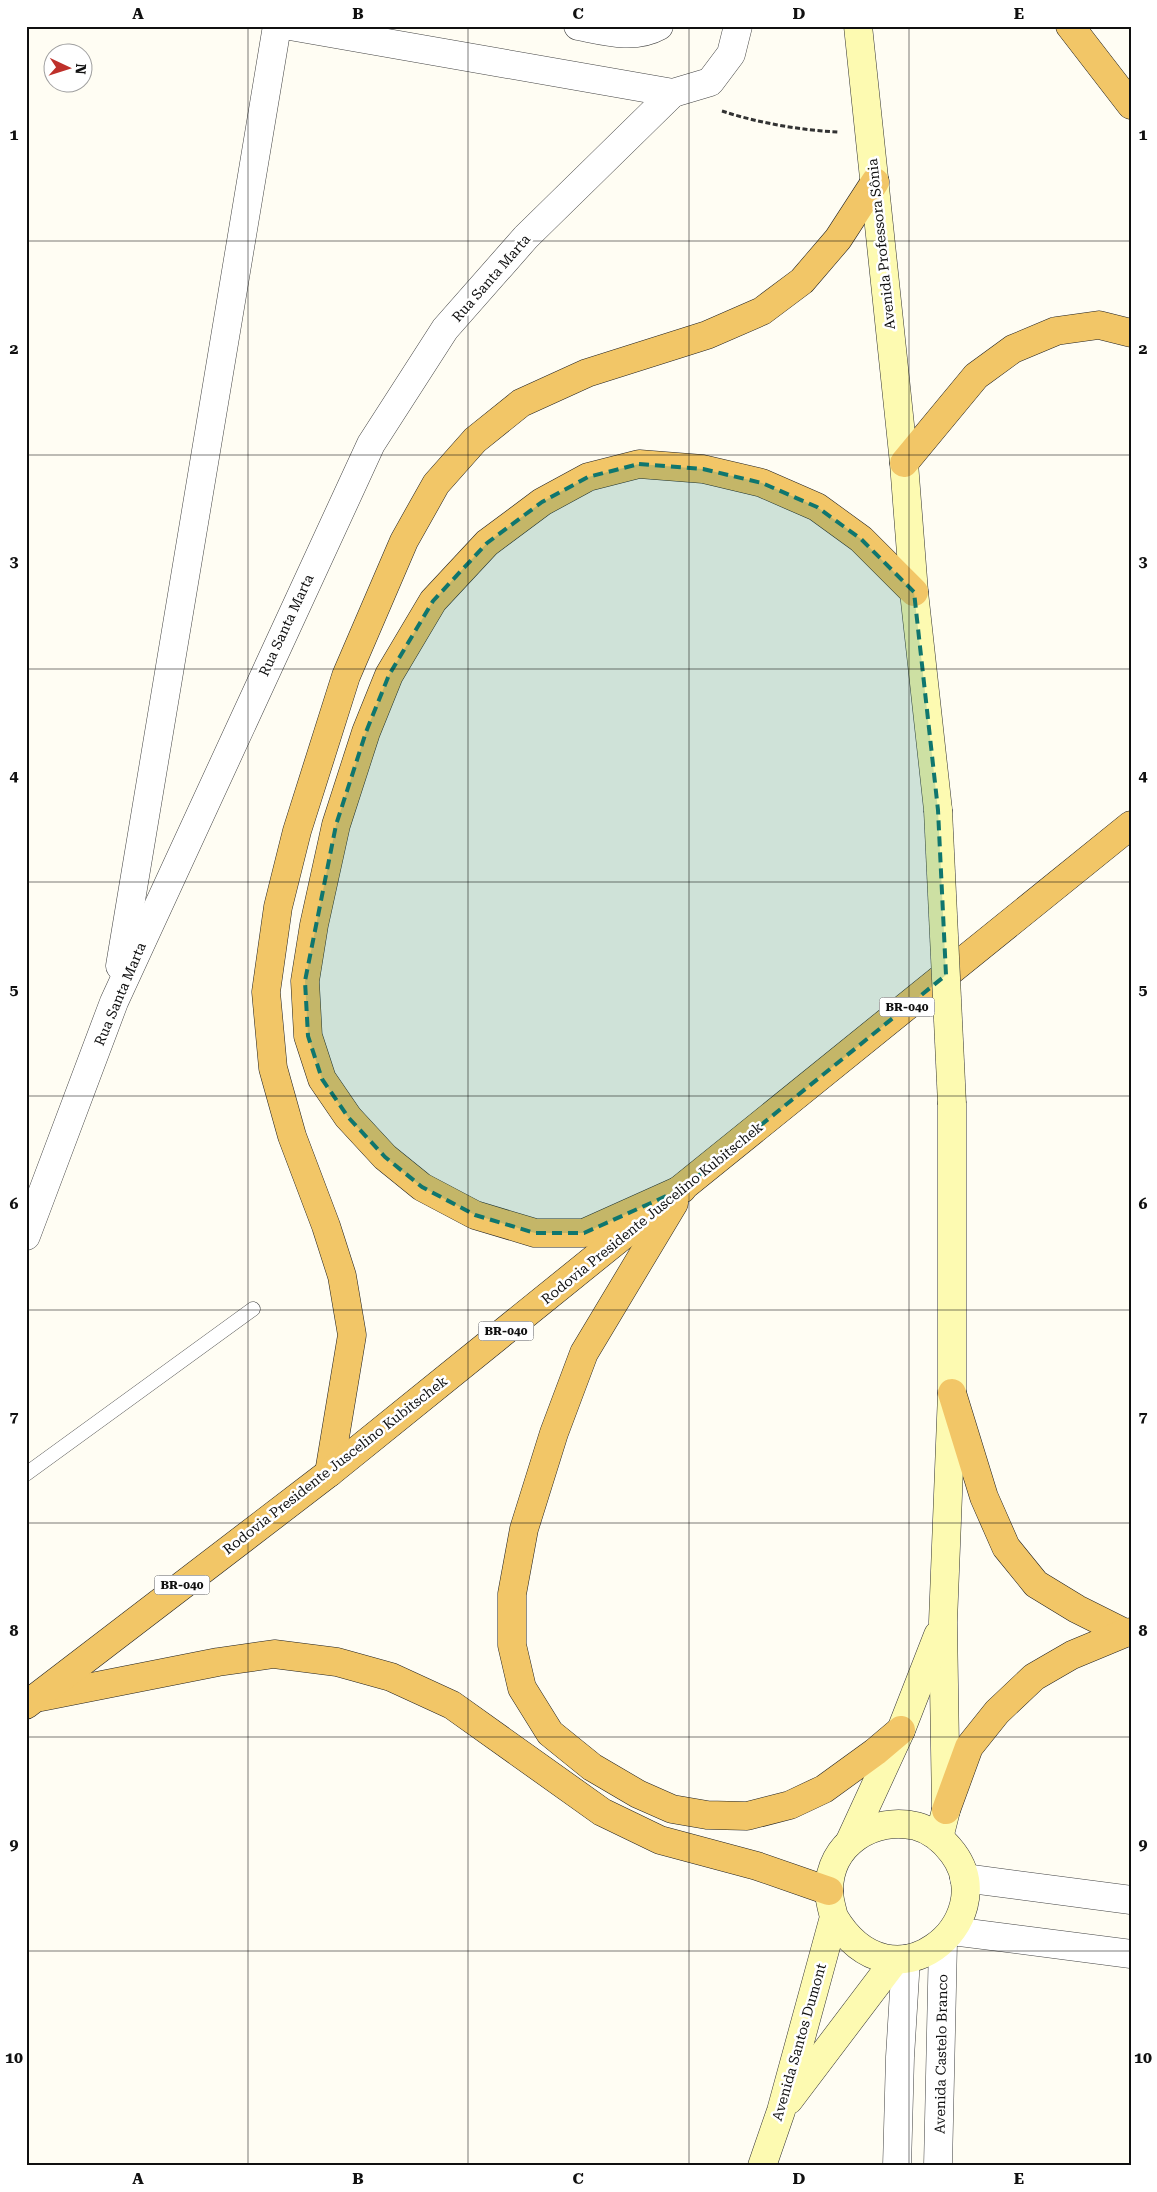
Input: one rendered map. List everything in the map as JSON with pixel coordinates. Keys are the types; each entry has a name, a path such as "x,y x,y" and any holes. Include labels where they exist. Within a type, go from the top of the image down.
{"highway":[{"path":"1070,26 1131,105"},
{"path":"329,1473 352,1335 342,1276 326,1226 292,1136 273,1068 266,992 278,907 297,831 350,667 404,541 436,484 476,440 521,403 562,384 587,373 707,335 762,310 802,281 838,238 875,182"},
{"path":"904,463 976,376 1013,350 1056,331 1099,326 1131,333"},
{"path":"682,1189 584,1233 534,1233 475,1215 422,1187 386,1157 348,1117 322,1079 308,1036 305,981 314,926 336,825 366,732 389,676 433,601 487,543 542,502 588,478 639,464 703,469 762,483 817,507 861,539 914,592"},
{"name":"Rodovia Presidente Juscelino Kubitschek","path":"31,1702 329,1473 1131,825"},
{"path":"682,1189 624,1289 584,1353 554,1433 524,1529 512,1594 512,1645 522,1688 550,1733 592,1767 638,1794 672,1809 706,1815 748,1816 790,1805 824,1789 875,1752 900,1730"},
{"path":"952,1393 984,1497 1006,1547 1036,1584 1077,1609 1128,1632"},
{"path":"946,1810 969,1747 997,1712 1034,1677 1072,1655 1128,1632"},
{"path":"31,1702 218,1662 274,1654 337,1662 391,1677 452,1705 602,1812 660,1840 757,1866 831,1904"}],"main road":[{"name":"Avenida Professora Sônia","path":"858,26 904,463 914,592 938,810 952,1104 952,1393 944,1622 946,1810 939,1838"},
{"path":"849,1843 865,1831 884,1824 903,1823 922,1828 939,1838 955,1856 964,1878 965,1897 960,1915 948,1937 926,1954 900,1960 875,1956 858,1947 844,1934 831,1904 832,1873 838,1857 849,1843 900,1730 944,1622"},
{"name":"Avenida Santos Dumont","path":"762,2166 781,2111 831,1904"},
{"path":"781,2111 900,1960"}],"street":[{"path":"114,1002 277,26"},
{"path":"290,26 673,93 710,82 732,54 738,26"},
{"path":"578,26 621,34 649,32 658,26"},
{"name":"Rua Santa Marta","path":"26,1236 114,1002 371,444 445,329 526,237 673,93"},
{"path":"964,1878 1131,1900"},
{"path":"948,1937 1131,1954"},
{"name":"Avenida Castelo Branco","path":"938,2166 948,1937"},
{"path":"897,2166 900,1960"}],"lane":[{"path":"26,1474 252,1309"}],"path":[{"path":"718,109 736,116 816,131 869,134"}],"highlighted area":[{"path":"639,464 703,469 762,483 817,507 861,539 914,592 938,810 946,975 682,1189 584,1233 535,1233 475,1215 422,1187 385,1157 348,1117 322,1079 308,1036 305,981 336,825 366,732 389,675 433,601 487,543 542,502 588,477"}]}
